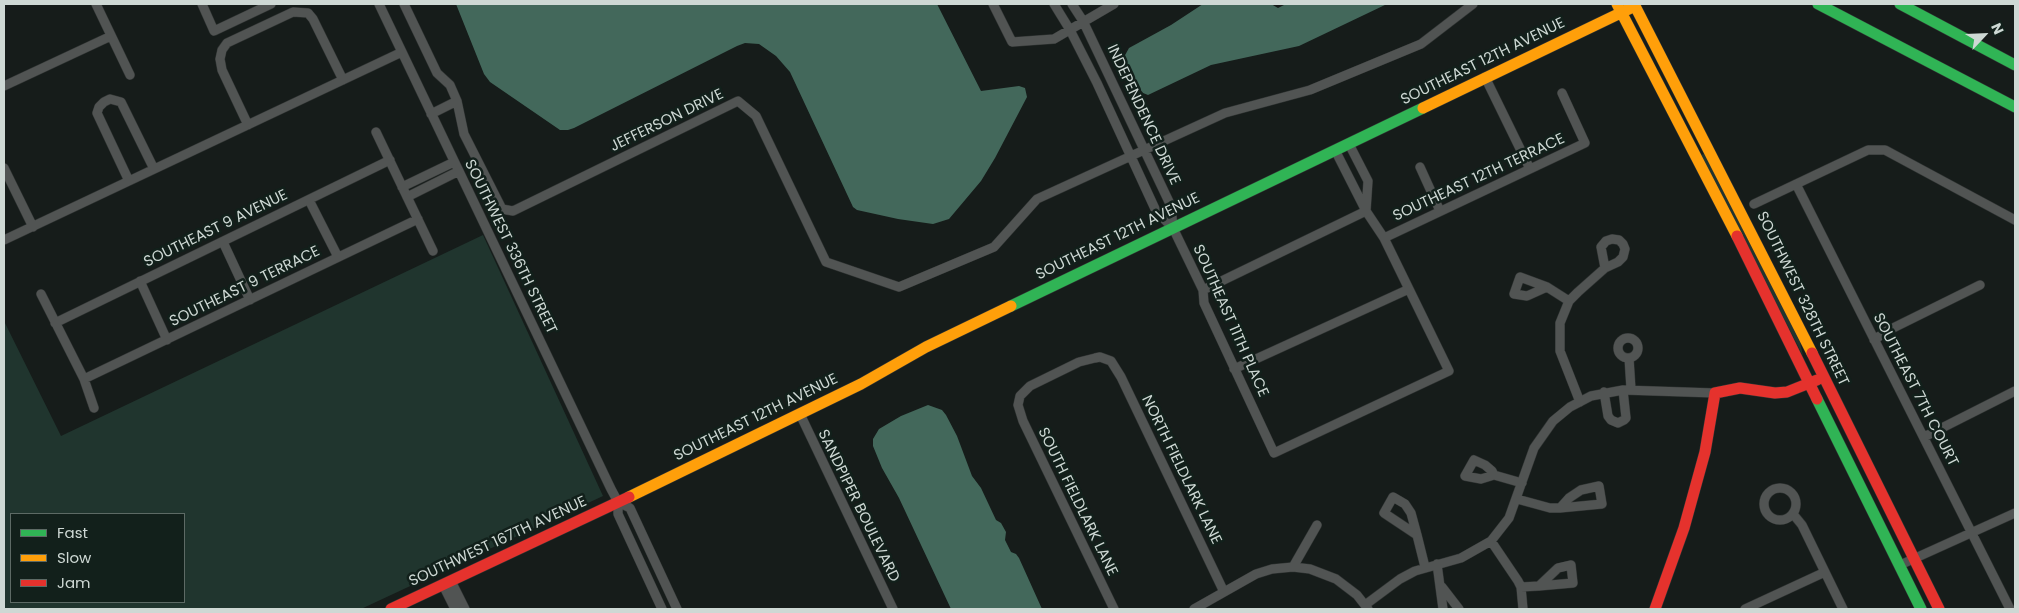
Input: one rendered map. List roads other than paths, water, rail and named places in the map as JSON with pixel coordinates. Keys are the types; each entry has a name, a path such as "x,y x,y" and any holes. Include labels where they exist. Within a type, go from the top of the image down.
{"main road":[{"path":"1818,4 2015,107"},
{"path":"1900,4 2015,65"},
{"name":"SOUTHEAST 12TH AVENUE","path":"618,502 861,384 926,347 1349,144 1619,8 1635,5"},
{"name":"SOUTHWEST 328TH STREET","path":"1635,5 1748,224 1939,609"},
{"name":"SOUTHWEST 328TH STREET","path":"1619,8 1733,230 1921,609"},
{"path":"1655,609 1684,528 1705,452 1715,393 1740,388 1782,392 1810,384 1824,377"},
{"name":"SOUTHWEST 167TH AVENUE","path":"391,609 618,502"}],"street":[{"path":"96,4 130,76"},
{"path":"202,4 214,31 272,4"},
{"name":"SOUTHWEST 336TH STREET","path":"379,4 618,502"},
{"path":"404,4 436,73 450,85 457,101 431,114"},
{"path":"993,4 1012,42 1054,39 1114,4"},
{"name":"INDEPENDENCE DRIVE","path":"1054,4 1070,30 1097,83 1156,211 1172,228"},
{"name":"INDEPENDENCE DRIVE","path":"1072,4 1083,21 1171,206 1172,228"},
{"path":"1130,157 1225,113 1310,90 1421,44 1474,4"},
{"path":"248,125 222,70 220,59 222,50 227,43 293,12 308,13 314,19 343,80"},
{"path":"4,86 110,36"},
{"path":"4,240 402,52"},
{"path":"1485,77 1530,169"},
{"name":"SOUTHEAST 12TH TERRACE","path":"1384,238 1585,143 1562,94"},
{"path":"129,181 97,113 99,107 110,99 121,102 154,169"},
{"name":"JEFFERSON DRIVE","path":"457,101 464,134 502,209 513,211 738,101 756,116 826,262 899,287 994,248 1037,199 1130,157"},
{"path":"376,132 433,251"},
{"path":"1349,144 1368,181 1366,211"},
{"path":"1234,369 1409,289 1384,238 1366,211 1335,150"},
{"path":"1754,204 1868,150 1886,150 2015,220"},
{"name":"SOUTHEAST 9 AVENUE","path":"55,322 390,160"},
{"path":"402,186 454,162"},
{"path":"1420,167 1440,212"},
{"path":"4,168 33,227"},
{"path":"407,197 458,172"},
{"name":"SOUTHEAST 7TH COURT","path":"1796,184 2010,609"},
{"path":"309,200 338,257"},
{"path":"1203,290 1366,211"},
{"name":"SOUTHEAST 9 TERRACE","path":"84,379 418,219"},
{"name":"SOUTHEAST 11TH PLACE","path":"1172,228 1203,290 1204,303 1274,454 1449,371 1409,289"},
{"path":"223,242 250,300"},
{"path":"1580,402 1562,358 1559,343 1560,323 1569,301 1605,268"},
{"path":"140,281 167,340"},
{"path":"1874,340 1887,331 1980,285"},
{"path":"1547,287 1569,301"},
{"path":"40,294 84,379 94,408"},
{"name":"NORTH FIELDLARK LANE","path":"1018,405 1023,391 1058,372 1095,358 1106,358 1111,362 1121,377 1224,592"},
{"path":"1604,392 1608,416 1611,420 1618,423 1624,420 1626,418 1629,358"},
{"path":"1194,609 1247,578 1265,571 1293,567 1310,570 1336,579 1357,595 1367,607 1400,579 1425,567 1461,558 1491,541 1510,518 1534,448 1540,438 1553,421 1580,402 1604,392 1627,390 1696,394 1715,393"},
{"path":"1924,438 2015,392"},
{"name":"SOUTH FIELDLARK LANE","path":"1018,405 1023,421 1114,609"},
{"name":"SANDPIPER BOULEVARD","path":"800,414 893,609"},
{"path":"1494,475 1522,483"},
{"path":"1517,499 1539,506 1560,508"},
{"path":"662,609 618,514 618,502 630,508 677,609"},
{"path":"1900,566 2015,513"},
{"path":"1793,514 1802,525 1843,609"},
{"path":"1293,567 1317,526"},
{"path":"1417,535 1425,567"},
{"path":"1491,541 1514,574 1520,587 1522,609"},
{"path":"1438,564 1443,609"},
{"path":"1745,609 1825,572"},
{"path":"447,582 455,609"},
{"path":"447,582 465,609"},
{"path":"1520,587 1539,586"},
{"path":"1442,587 1459,609"}]}
